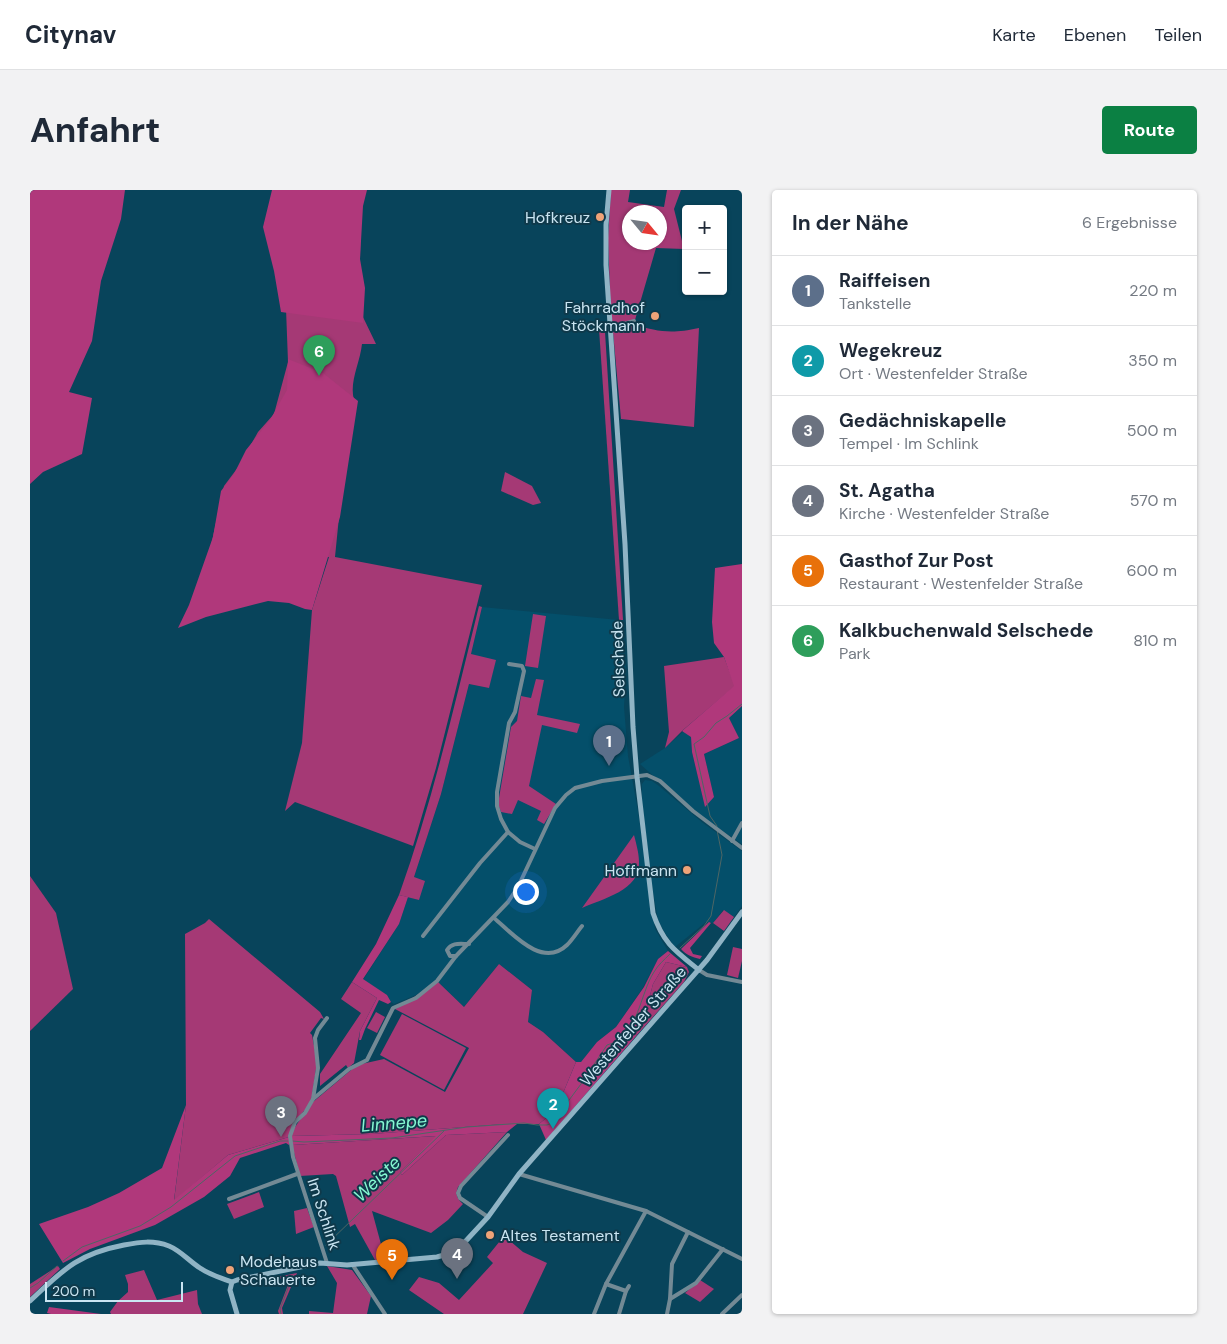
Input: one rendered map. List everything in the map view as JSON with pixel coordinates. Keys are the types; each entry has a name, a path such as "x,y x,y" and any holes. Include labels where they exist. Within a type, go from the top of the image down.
{"street":[{"name":"Selschede","path":"608,190 605,234 625,544 637,777 653,913 667,943 699,970"},
{"path":"610,328 634,322"},
{"path":"509,664 522,666 524,671 515,712 509,723 497,792 497,806 501,820 508,832 520,842 535,850"},
{"path":"313,1099 349,1069 367,1060 393,1008 416,998 437,981 456,956 494,918 518,887 555,808 575,788 602,780 647,776 660,781 692,811 742,848"},
{"path":"732,840 742,823"},
{"path":"423,936 480,863 508,832"},
{"name":"Westenfelder Straße","path":"231,1284 306,1265 327,1263 352,1264 437,1257 451,1252 463,1244 488,1217 519,1174 699,970 742,912"},
{"path":"494,918 530,948 548,953 557,951 567,945 582,926"},
{"path":"456,956 447,954 449,946 469,944"},
{"path":"699,970 707,975 742,982"},
{"name":"Im Schlink","path":"327,1018 318,1030 315,1038 318,1068 313,1099 305,1112 295,1122 290,1136 290,1145 298,1174 327,1263"},
{"path":"488,1217 460,1198 458,1193 461,1186 508,1135"},
{"name":"Im Schlink","path":"229,1199 298,1174"},
{"path":"519,1174 646,1212 742,1259"},
{"path":"594,1314 606,1284 646,1212"},
{"path":"667,1314 672,1264 688,1232"},
{"path":"30,1301 65,1269 85,1256 107,1248 151,1242 172,1248 204,1271 231,1284 236,1314"},
{"path":"670,1299 696,1283 723,1249"},
{"path":"352,1264 385,1314"},
{"path":"606,1284 626,1291"},
{"path":"619,1314 629,1286"},
{"path":"722,1314 742,1295"}],"shaded area":[{"path":"30,190 125,190 121,219 101,281 92,341 69,392 92,398 82,454 43,472 30,484"},
{"path":"272,190 367,190 363,206 360,259 365,288 363,323 281,312 274,271 263,227"},
{"path":"611,190 630,190 628,202 650,205 622,205 622,250 655,250 635,320 616,324 611,320 608,238"},
{"path":"667,190 681,190 674,209 682,241 682,249 667,248 667,205 664,205"},
{"path":"361,205 360,261 362,315 376,344 362,344 354,379 354,400 344,467 335,557 482,585 436,768 413,846 295,802 285,811 302,743 312,610 329,557 210,550 224,486 239,466 258,432 274,414 288,362 285,282"},
{"path":"632,324 665,331 699,328 694,427 621,419 613,332"},
{"path":"599,329 605,332 623,620 619,620"},
{"path":"288,359 323,373 358,401 340,517 312,610 289,603 268,601 206,617 178,628 189,605 213,537 221,491 234,474 246,450 270,420 287,390"},
{"path":"505,472 532,486 541,503 533,505 501,491"},
{"path":"742,564 742,706 729,718 739,738 704,754 714,797 705,807 692,752 691,737 682,731 734,686 724,657 714,643 712,622 715,568"},
{"path":"479,606 482,607 471,654 496,660 489,688 469,684 441,794 414,877 425,881 419,900 399,895 433,787"},
{"path":"482,607 619,620 626,669 624,707 628,756 655,929 668,951 658,959 642,989 616,1027 597,1042 581,1062 576,1062 543,1032 528,1022 532,990 499,964 464,1007 438,982 416,995 394,1004 387,995 363,980 399,924 408,897 419,900 414,877 441,794 469,684 489,688 471,654"},
{"path":"533,614 546,616 538,668 525,666"},
{"path":"724,657 735,686 683,730 665,748 669,732 664,666"},
{"path":"536,679 544,680 537,715 580,724 577,733 542,725 529,786 556,804 544,824 537,820 541,811 518,800 512,814 501,812 498,804 511,727 517,721 521,696 531,698"},
{"path":"742,706 742,844 693,811 640,764 665,748 684,731 691,737 692,752 705,806 714,797 704,754 739,738 729,718"},
{"path":"645,780 652,781 659,786 703,823 742,851 742,906 734,917 723,910 713,923 706,922 675,947 658,920 642,802 642,784"},
{"path":"634,835 639,862 638,872 634,880 619,892 582,908"},
{"path":"30,876 56,913 73,989 30,1031"},
{"path":"399,895 408,897 399,924 363,979 387,995 391,1002 388,1004 379,1000 361,1040 359,1040 360,1031 377,998 352,982 376,944"},
{"path":"724,910 734,917 724,931 713,923"},
{"path":"209,919 320,1012 324,1019 321,1018 310,1033 317,1062 312,1096 309,1105 293,1124 289,1137 228,1155 174,1201 186,1105 185,934"},
{"path":"709,922 711,923 690,948 693,954 702,956 700,959 685,953 681,949"},
{"path":"733,947 742,949 742,961 738,978 727,975"},
{"path":"668,951 687,967 666,962 653,984 644,1018 633,1031 637,1035 546,1140 539,1124 556,1110 576,1062 581,1062 597,1042 616,1027 644,987 658,959"},
{"path":"666,962 687,967 689,972 684,982 637,1035 632,1031 644,1018 653,984"},
{"path":"499,964 532,990 528,1022 543,1032 576,1062 556,1110 539,1124 504,1124 372,1134 291,1136 295,1127 313,1102 357,1065 384,1059 445,1092 469,1048 395,1009 438,982 464,1007"},
{"path":"352,982 377,998 360,1031 354,1063 348,1068 346,1065 320,1086 320,1074 361,1013 341,999"},
{"path":"376,1012 385,1017 377,1033 367,1028"},
{"path":"402,1014 466,1048 444,1090 380,1055"},
{"path":"186,1105 174,1200 228,1155 289,1137 289,1145 286,1143 240,1158 230,1176 204,1197 155,1225 90,1249 63,1263 39,1224 88,1207 119,1193 162,1168"},
{"path":"517,1124 507,1132 446,1135 402,1175 400,1172 436,1136 292,1145 291,1136 372,1134"},
{"path":"507,1132 458,1187 457,1196 463,1204 448,1220 431,1233 372,1211 385,1259 375,1260 355,1224 350,1227 336,1176 333,1174 300,1176 292,1145 437,1136 400,1172 402,1175 446,1135"},
{"path":"259,1192 264,1207 234,1219 227,1204"},
{"path":"307,1208 314,1227 296,1234 294,1211"},
{"path":"504,1236 523,1252 547,1263 523,1314 444,1314 409,1290 419,1277 439,1283 459,1300 493,1263 487,1257"},
{"path":"58,1266 60,1269 30,1297 30,1284"},
{"path":"327,1266 352,1270 371,1296 367,1314 309,1314 309,1311 333,1313 337,1283"},
{"path":"144,1270 157,1300 197,1290 198,1304 202,1314 111,1314 110,1312 118,1301 128,1292 125,1275"},
{"path":"297,1273 282,1308 283,1314 279,1314 278,1311 291,1277 267,1281 267,1279"},
{"path":"700,1280 714,1289 700,1302 685,1293"},
{"path":"49,1307 101,1314 51,1314 47,1313"}],"waterway":[{"name":"Linnepe","path":"717,826 710,816 694,744 704,737 716,723 742,704"},
{"name":"Linnepe","path":"680,948 704,926 711,916 722,855 717,830"},
{"name":"Linnepe","path":"292,1141 392,1138 467,1127 524,1123 547,1125 552,1123 607,1045 617,1041 632,1024 649,981 659,965 670,954"},
{"name":"Weiste","path":"326,1245 444,1131"},
{"name":"Linnepe","path":"63,1261 82,1247 140,1226 171,1207 235,1156 280,1141 288,1141"},
{"name":"Linnepe","path":"30,1288 57,1266"},
{"name":"Weiste","path":"281,1314 280,1309 293,1275"}],"place":[{"name":"Hofkreuz","path":"600,217"},
{"name":"Fahrradhof Stöckmann","path":"655,316"},
{"name":"Kalkbuchenwald Selschede","path":"319,376"},
{"name":"Raiffeisen","path":"609,766"},
{"name":"Hoffmann","path":"687,870"},
{"name":"Wegekreuz","path":"553,1129"},
{"name":"Gedächniskapelle","path":"281,1137"},
{"name":"Altes Testament","path":"490,1235"},
{"name":"Modehaus Schauerte","path":"230,1270"},
{"name":"St. Agatha","path":"457,1279"},
{"name":"Gasthof Zur Post","path":"392,1280"}]}
